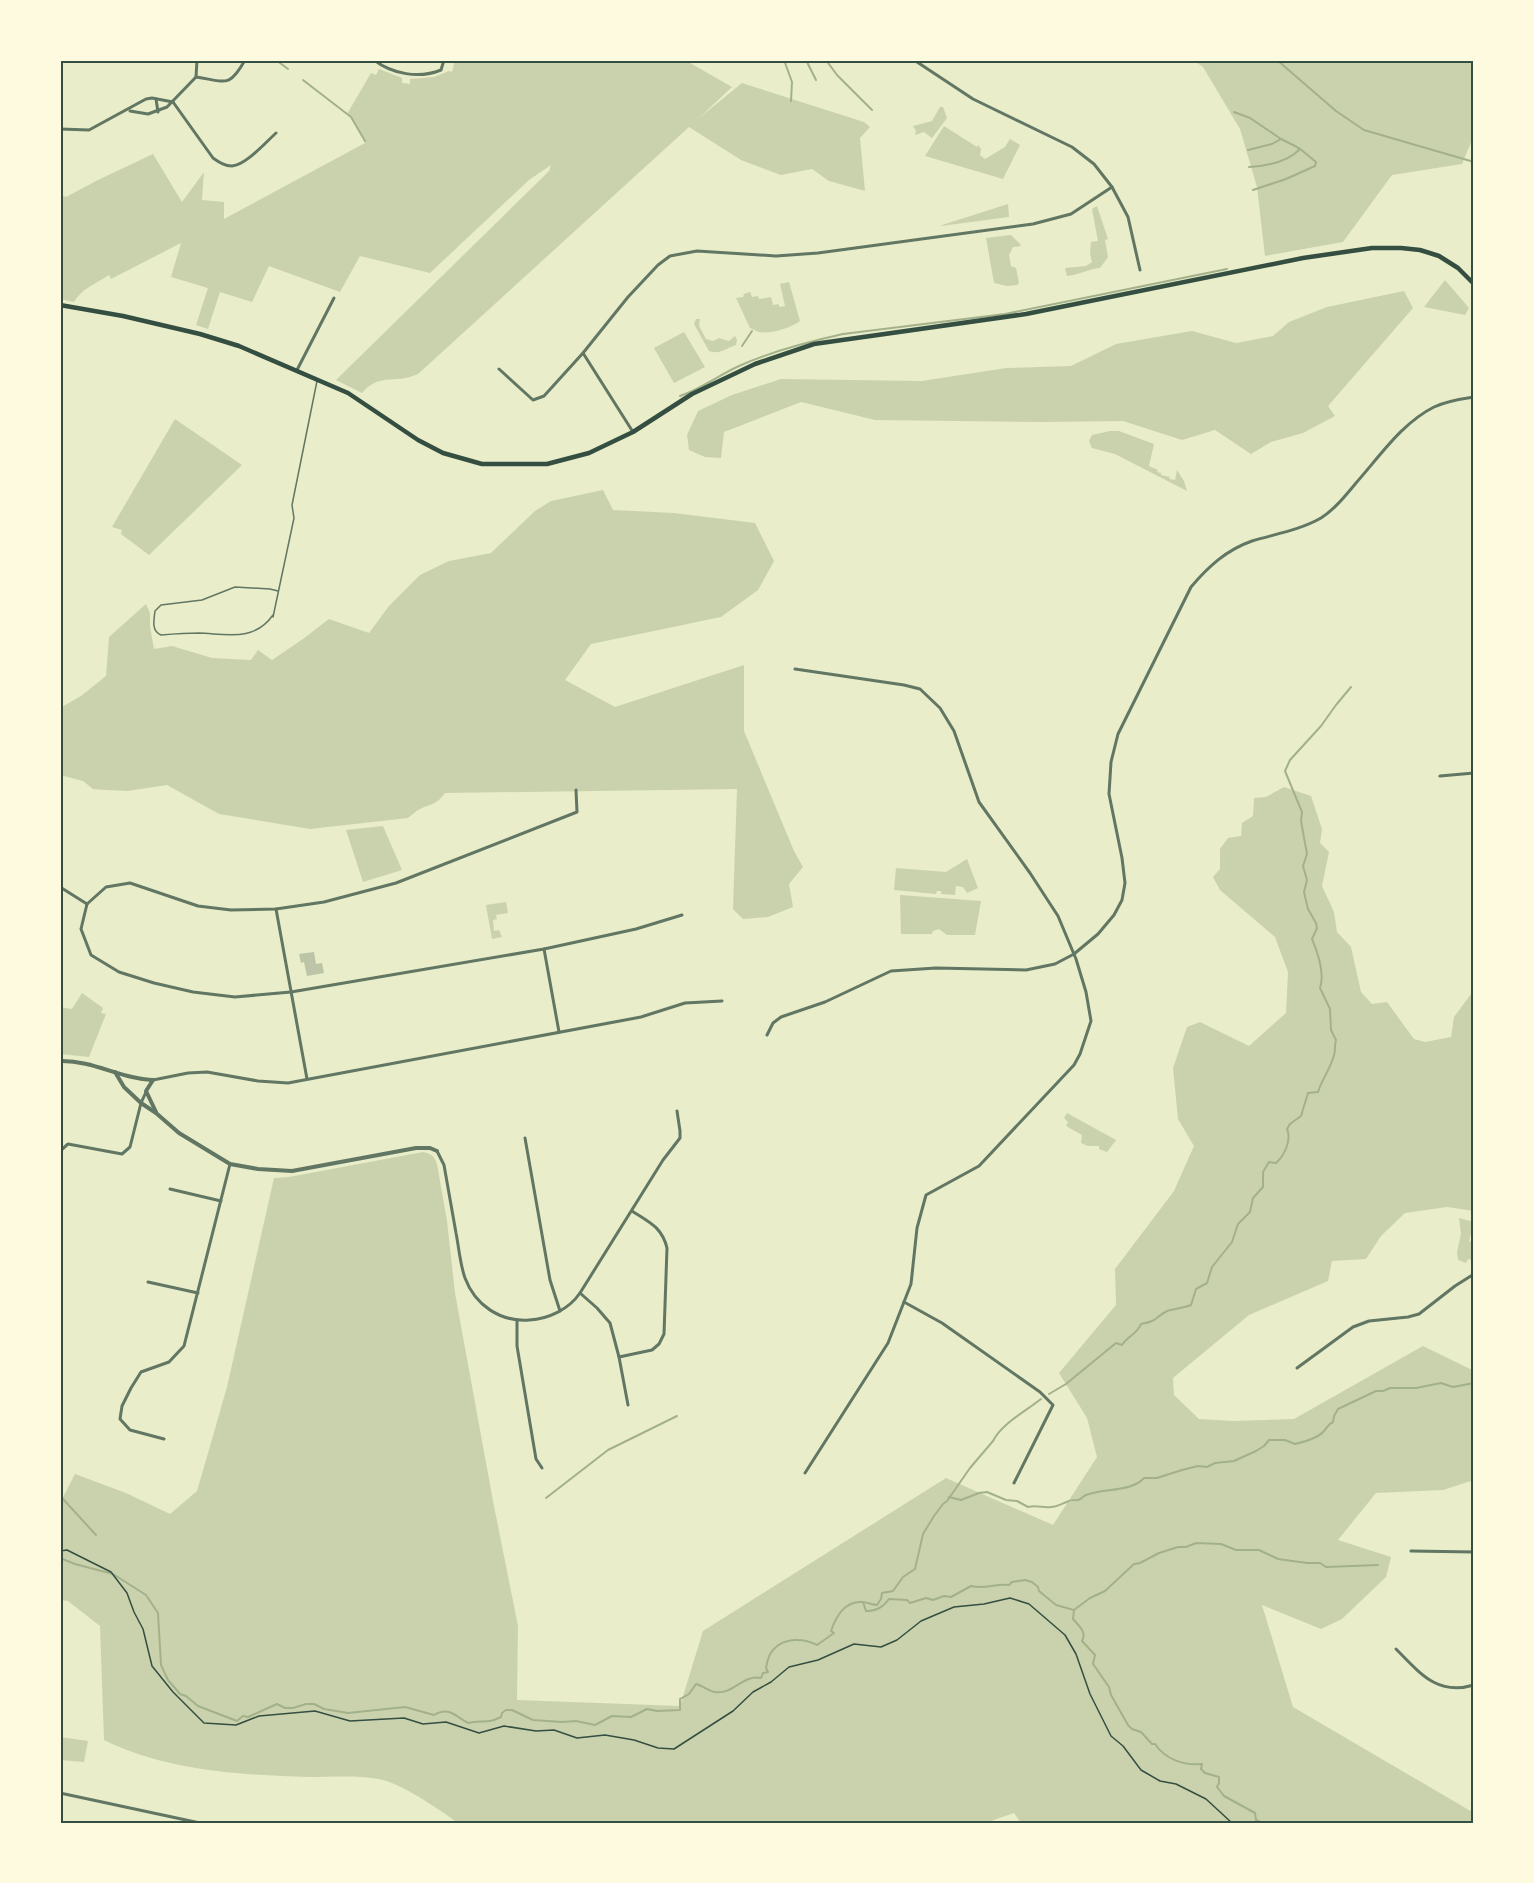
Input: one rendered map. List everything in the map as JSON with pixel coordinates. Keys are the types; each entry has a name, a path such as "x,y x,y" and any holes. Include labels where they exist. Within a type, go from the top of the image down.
{"main road":[{"path":"60,305 123,316 200,334 239,346 348,393 418,440 443,453 482,464 547,464 590,453 633,432 692,394 755,364 814,344 1026,314 1303,258 1372,248 1420,250 1439,256 1458,268 1474,284"}],"street":[{"path":"128,111 148,114 167,107 196,77 197,60"},
{"path":"196,77 224,82 232,80 245,60"},
{"path":"374,60 383,68 404,74 431,74 441,70 444,60"},
{"path":"914,60 973,99 1072,147 1094,164 1112,188 1128,217 1140,270"},
{"path":"60,129 89,130 128,111 146,99 173,102 213,158 222,164 232,166 243,162 276,133"},
{"path":"156,99 158,112"},
{"path":"499,369 533,400 544,396 628,297 670,256 697,251 776,256 818,253 1032,224 1071,214 1112,188"},
{"path":"297,370 334,298"},
{"path":"583,352 633,432"},
{"path":"767,1035 772,1023 781,1017 825,1002 891,971 936,968 1026,970 1054,964 1074,954 1098,934 1114,915 1122,900 1125,883 1109,794 1110,762 1118,734 1191,587 1214,562 1249,542 1305,526 1335,508 1402,430 1418,417 1449,401 1474,397"},
{"path":"795,669 920,689 940,708 954,732 979,802 1058,916 1074,954 1086,992 1091,1022 1074,1065 979,1166 926,1195 917,1228 910,1284 888,1343 805,1473"},
{"path":"1440,776 1474,773"},
{"path":"576,790 577,812 396,883 324,902 276,909 231,910 198,906 130,883 106,887 87,904 81,929 91,955 119,972 193,992 235,997 291,992 544,949 636,929 682,915"},
{"path":"60,887 87,904"},
{"path":"276,909 307,1079"},
{"path":"544,949 559,1033"},
{"path":"60,1061 88,1063 138,1079 153,1080 207,1072 258,1081 288,1083 641,1017 685,1003 722,1001"},
{"path":"116,1072 124,1087 141,1103 179,1133 230,1164 258,1169 292,1171 416,1148 430,1148 436,1151 444,1165 464,1276 468,1285 478,1301 491,1311 517,1320 540,1318 560,1311 569,1306 580,1293 663,1160 680,1138 677,1111"},
{"path":"60,1151 68,1144 122,1154 130,1147 141,1103 153,1080"},
{"path":"146,1091 156,1113"},
{"path":"525,1138 550,1280 560,1311"},
{"path":"164,1439 130,1430 120,1419 122,1406 141,1372 169,1362 184,1346 230,1164"},
{"path":"170,1189 221,1201"},
{"path":"619,1357 652,1350 659,1344 664,1334 667,1248 664,1237 657,1227 632,1211"},
{"path":"1297,1368 1353,1327 1369,1320 1419,1314 1474,1274"},
{"path":"148,1282 198,1293"},
{"path":"580,1293 610,1323 628,1404"},
{"path":"904,1302 942,1323 1040,1392 1053,1405 1014,1483"},
{"path":"517,1320 517,1346 532,1436 536,1459 542,1468"},
{"path":"1412,1551 1474,1552"},
{"path":"1396,1649 1438,1686 1465,1688 1474,1685"},
{"path":"60,1793 200,1823"}],"lane":[{"path":"278,591 235,587 202,600 161,605 155,611 154,628 161,635 247,634 267,623 273,615 273,617 294,518 292,505 317,380"}],"path":[{"path":"60,1551 67,1550 111,1572 127,1593 143,1629 152,1666 172,1692 204,1723 236,1725 259,1716 315,1711 350,1721 404,1718 423,1724 446,1722 479,1733 504,1726 536,1731 554,1730 577,1738 605,1735 634,1740 658,1748 674,1749 733,1711 753,1692 771,1682 789,1667 818,1660 854,1644 881,1647 897,1640 921,1620 954,1607 1010,1598 1029,1604 1065,1635 1076,1654 1090,1694 1111,1736 1123,1746 1141,1770 1160,1781 1176,1784 1206,1799 1232,1823"}],"green space":[{"path":"455,60 685,60 732,87 699,118 742,83 864,122 870,127 860,138 865,191 829,181 812,169 781,175 741,160 689,127 418,374 375,383 362,393 336,380 549,171 551,165 529,180 430,273 360,256 340,292 269,266 252,302 220,292 208,329 196,325 208,288 171,277 181,243 111,279 109,275 85,290 74,302 60,299 60,198 153,154 182,202 204,172 202,200 224,202 224,219 365,143 351,117 347,114 371,73 376,75 379,69 402,78 402,83 410,84 410,79 434,77 452,72"},
{"path":"1193,60 1474,60 1474,135 1462,164 1392,175 1343,242 1265,256 1257,187 1240,129 1203,67"},
{"path":"940,107 943,107 947,118 932,138 924,132 915,135 916,131 913,126 932,121"},
{"path":"944,126 977,147 978,145 981,149 980,155 985,159 1005,147 1010,139 1020,145 1003,179 925,156"},
{"path":"1008,204 1009,217 941,226 942,225"},
{"path":"1097,206 1108,239 1105,240 1108,257 1100,268 1067,276 1065,268 1086,266 1092,262 1091,242 1098,241 1092,209"},
{"path":"1011,235 1021,246 1013,247 1009,255 1011,266 1016,268 1019,283 1007,286 994,283 986,238"},
{"path":"1445,280 1469,308 1465,315 1424,307"},
{"path":"789,282 800,321 786,328 769,332 759,332 750,328 736,298 743,297 744,294 750,292 752,297 758,296 759,299 771,297 773,305 785,306 780,284"},
{"path":"1404,291 1413,308 1328,406 1335,416 1303,433 1271,442 1251,454 1215,430 1182,440 1123,421 875,420 801,402 724,432 721,458 705,457 689,450 687,435 698,411 732,395 781,379 922,381 1006,368 1071,366 1116,344 1192,331 1236,343 1273,336 1289,322 1327,307"},
{"path":"696,319 700,319 699,326 706,339 713,341 719,338 729,341 735,336 736,345 720,352 709,351 694,324"},
{"path":"684,332 705,367 674,383 654,348"},
{"path":"175,419 242,465 149,555 121,534 122,530 112,527"},
{"path":"1119,431 1154,444 1149,466 1158,470 1157,472 1161,475 1175,480 1177,470 1187,491 1115,454 1092,448 1089,441 1092,435"},
{"path":"603,490 613,510 674,513 755,523 774,561 758,590 721,617 591,644 565,680 615,707 744,665 744,731 794,851 803,867 789,884 793,907 768,917 743,919 733,909 737,789 445,793 437,802 418,810 408,818 310,829 219,814 167,785 127,791 93,789 83,781 60,775 60,708 81,696 106,676 109,637 146,604 150,613 154,649 172,646 212,658 251,660 258,650 272,660 329,619 369,633 389,606 420,575 449,561 491,553 535,511 551,501"},
{"path":"1284,787 1311,796 1322,829 1320,843 1329,852 1322,886 1334,912 1337,932 1351,947 1361,992 1372,1004 1387,1002 1414,1039 1425,1042 1451,1037 1454,1017 1474,990 1474,1211 1447,1207 1405,1213 1381,1236 1366,1259 1332,1261 1328,1281 1249,1315 1173,1378 1174,1395 1199,1419 1233,1421 1294,1419 1423,1346 1474,1369 1474,1480 1443,1490 1376,1493 1338,1540 1391,1557 1386,1577 1342,1619 1321,1629 1262,1605 1293,1707 1474,1813 1474,1823 1021,1823 1014,1813 985,1823 458,1823 431,1804 387,1781 353,1777 231,1773 153,1759 104,1740 100,1626 68,1601 60,1600 60,1503 75,1474 126,1493 170,1514 197,1491 227,1387 274,1178 423,1152 432,1156 436,1161 447,1221 455,1293 518,1626 517,1700 680,1706 703,1631 946,1478 1053,1525 1097,1457 1087,1418 1059,1373 1116,1305 1115,1269 1174,1191 1194,1146 1178,1119 1173,1068 1187,1027 1200,1022 1249,1046 1286,1013 1288,972 1275,937 1220,890 1213,877 1220,869 1220,849 1228,838 1241,836 1242,823 1253,816 1254,798 1266,797"},
{"path":"383,826 402,870 363,882 346,830"},
{"path":"967,859 978,888 967,893 963,887 956,886 955,895 941,894 941,891 937,891 936,894 894,890 896,868 946,872"},
{"path":"900,895 981,901 975,935 947,935 939,929 933,931 932,934 901,934"},
{"path":"506,902 508,913 496,915 497,919 493,920 494,931 499,930 502,937 492,939 486,905"},
{"path":"82,993 103,1008 101,1013 106,1014 89,1057 60,1054 60,1007 72,1009"},
{"path":"1067,1113 1116,1140 1107,1152 1099,1149 1099,1146 1088,1146 1081,1143 1082,1135 1066,1126 1068,1122 1064,1118"},
{"path":"1459,1218 1474,1222 1469,1241 1474,1243 1474,1261 1468,1259 1466,1263 1458,1260 1457,1252 1461,1234"},
{"path":"60,1737 88,1741 84,1762 60,1760"}],"building":[{"path":"314,952 316,964 322,963 324,973 307,976 304,962 301,963 299,954"}],"waterway":[{"path":"276,60 288,69"},
{"path":"784,60 792,82 791,101"},
{"path":"806,60 816,80"},
{"path":"826,60 837,75 872,110"},
{"path":"1277,60 1336,111 1364,130 1474,162"},
{"path":"303,80 351,117 365,141"},
{"path":"1234,112 1250,118 1281,139"},
{"path":"1248,150 1272,144 1281,139 1299,150 1282,160 1249,167"},
{"path":"1253,190 1315,166 1316,162 1299,148"},
{"path":"680,396 751,361 790,347 830,337 1005,314 1227,269"},
{"path":"742,346 752,331"},
{"path":"1049,1394 1066,1384 1116,1343 1122,1345 1141,1324 1167,1311 1191,1305 1196,1289 1207,1283 1212,1267 1232,1242 1238,1224 1250,1212 1253,1198 1263,1187 1263,1172 1269,1162 1276,1163 1282,1156 1289,1138 1287,1129 1301,1116 1308,1093 1318,1092 1331,1064 1336,1040 1331,1030 1330,1009 1320,988 1321,970 1312,939 1317,928 1316,923 1308,909 1304,892 1307,880 1303,866 1307,854 1301,821 1302,812 1285,771 1290,760 1321,726 1351,687"},
{"path":"949,1497 961,1500 987,1492 1006,1500 1017,1501 1028,1507 1056,1506 1093,1493 1132,1486 1144,1478 1157,1478 1198,1466 1207,1467 1215,1463 1234,1461 1256,1451 1269,1440 1285,1440 1295,1444 1310,1440 1333,1422 1338,1409 1376,1391 1390,1388 1416,1388 1441,1383 1453,1387 1474,1383"},
{"path":"60,1558 113,1574 146,1595 158,1613 161,1665 168,1680 180,1694 198,1706 237,1721 243,1716 248,1717 277,1704 285,1708 314,1704 324,1709 348,1713 405,1707 434,1715 444,1711 468,1723 491,1721 501,1717 506,1710 512,1710 533,1720 576,1721 595,1725 612,1716 631,1717 647,1709 680,1710 680,1699 689,1694 696,1684 721,1692 749,1679 761,1678 763,1673 768,1672 766,1668 768,1658 778,1646 794,1640 817,1645 834,1633 831,1631 838,1615 850,1604 864,1602 877,1605 882,1593 893,1591 903,1577 915,1569 923,1534 970,1468 1002,1429 1041,1399"},
{"path":"546,1498 608,1450 677,1416"},
{"path":"63,1499 96,1535"},
{"path":"1074,1610 1090,1598 1105,1591 1134,1564 1159,1553 1196,1543 1221,1544 1236,1550 1259,1550 1278,1559 1320,1563 1326,1567 1378,1565"},
{"path":"863,1602 866,1611 870,1611 879,1608 889,1599 907,1600 910,1603 926,1598 933,1600 944,1596 951,1597 971,1586 1009,1585 1012,1582 1025,1580 1032,1582 1056,1605 1074,1610 1073,1619 1083,1632 1082,1641 1095,1655 1093,1664 1109,1687 1128,1725 1141,1732 1164,1754 1182,1763 1202,1764 1201,1769 1205,1773 1219,1777 1217,1787 1224,1796 1255,1813 1256,1820 1263,1823"}]}
